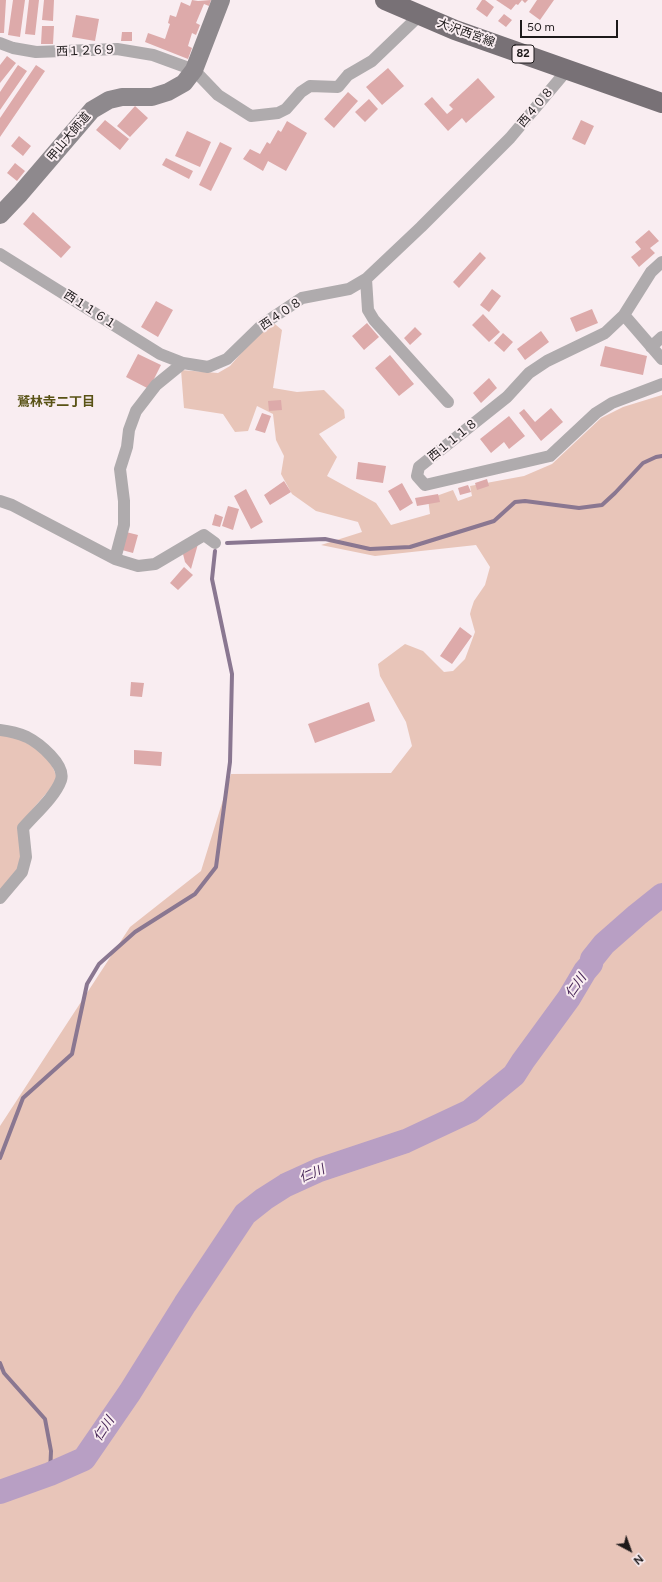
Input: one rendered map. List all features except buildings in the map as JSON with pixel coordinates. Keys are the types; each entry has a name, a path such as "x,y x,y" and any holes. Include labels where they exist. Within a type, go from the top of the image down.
{"main road":[{"name":"大沢西宮線","path":"385,0 455,30 662,103"}],"street":[{"name":"甲山大師道","path":"0,215 20,194 92,110 109,100 122,97 152,97 168,92 184,83 194,70 221,0"},
{"path":"194,70 218,96 251,116 278,113 286,109 301,92 310,86 338,87 348,75 372,61 420,15"},
{"name":"西１２６９","path":"0,42 13,48 36,52 117,49 154,55 194,70"},
{"name":"西４０８","path":"182,363 208,367 228,359 263,324 302,298 349,289 366,279 421,227 510,138 568,70"},
{"name":"西１１６１","path":"0,254 160,354 182,363"},
{"name":"西１１１８","path":"662,262 651,272 624,315 605,333 547,361 529,373 507,397 419,467 417,476 425,485 550,456 596,413 612,403 662,384"},
{"path":"366,279 368,310 371,315 448,402"},
{"path":"624,315 662,359"},
{"path":"651,347 662,337"},
{"path":"115,559 124,525 124,501 120,469 127,447 129,430 136,411 156,385 182,363"},
{"path":"0,501 12,505 115,559 138,566 155,564 204,535 215,543"},
{"path":"0,730 10,731 27,737 48,752 59,767 61,779 54,792 23,828 26,857 22,872 0,898"}],"shaded area":[{"path":"270,320 282,330 273,388 297,392 324,390 344,410 345,418 319,434 337,457 327,476 376,503 391,525 430,514 428,499 453,490 458,501 472,496 470,486 524,476 552,464 601,418 623,407 662,395 662,1582 0,1582 0,1126 130,927 201,871 231,774 391,773 412,746 406,722 380,676 378,664 405,644 423,651 444,672 453,671 465,659 475,632 470,614 474,601 485,585 490,567 476,545 375,556 321,545 362,532 358,522 316,511 292,494 281,474 284,456 276,440 273,414 257,406 248,431 235,432 223,414 184,408 181,370 218,373 230,366"},
{"path":"0,735 18,739 36,748 49,762 57,779 19,825 21,857 18,870 0,891"}],"waterway":[{"path":"227,543 325,539 370,549 410,547 494,521 515,502 525,501 579,508 602,505 643,463 662,456"},
{"path":"0,1158 23,1098 72,1054 87,984 99,964 135,932 195,894 216,867 230,762 232,674 212,579 215,551"},
{"name":"仁川","path":"0,1492 50,1474 84,1459 130,1392 185,1304 245,1214 264,1199 286,1185 319,1170 406,1141 470,1111 514,1075 569,998 585,971 591,964 592,959 604,944 662,895"},
{"path":"0,1363 4,1373 45,1419 51,1451 50,1474"}],"district":[{"name":"鷲林寺二丁目","path":"56,402"}]}
